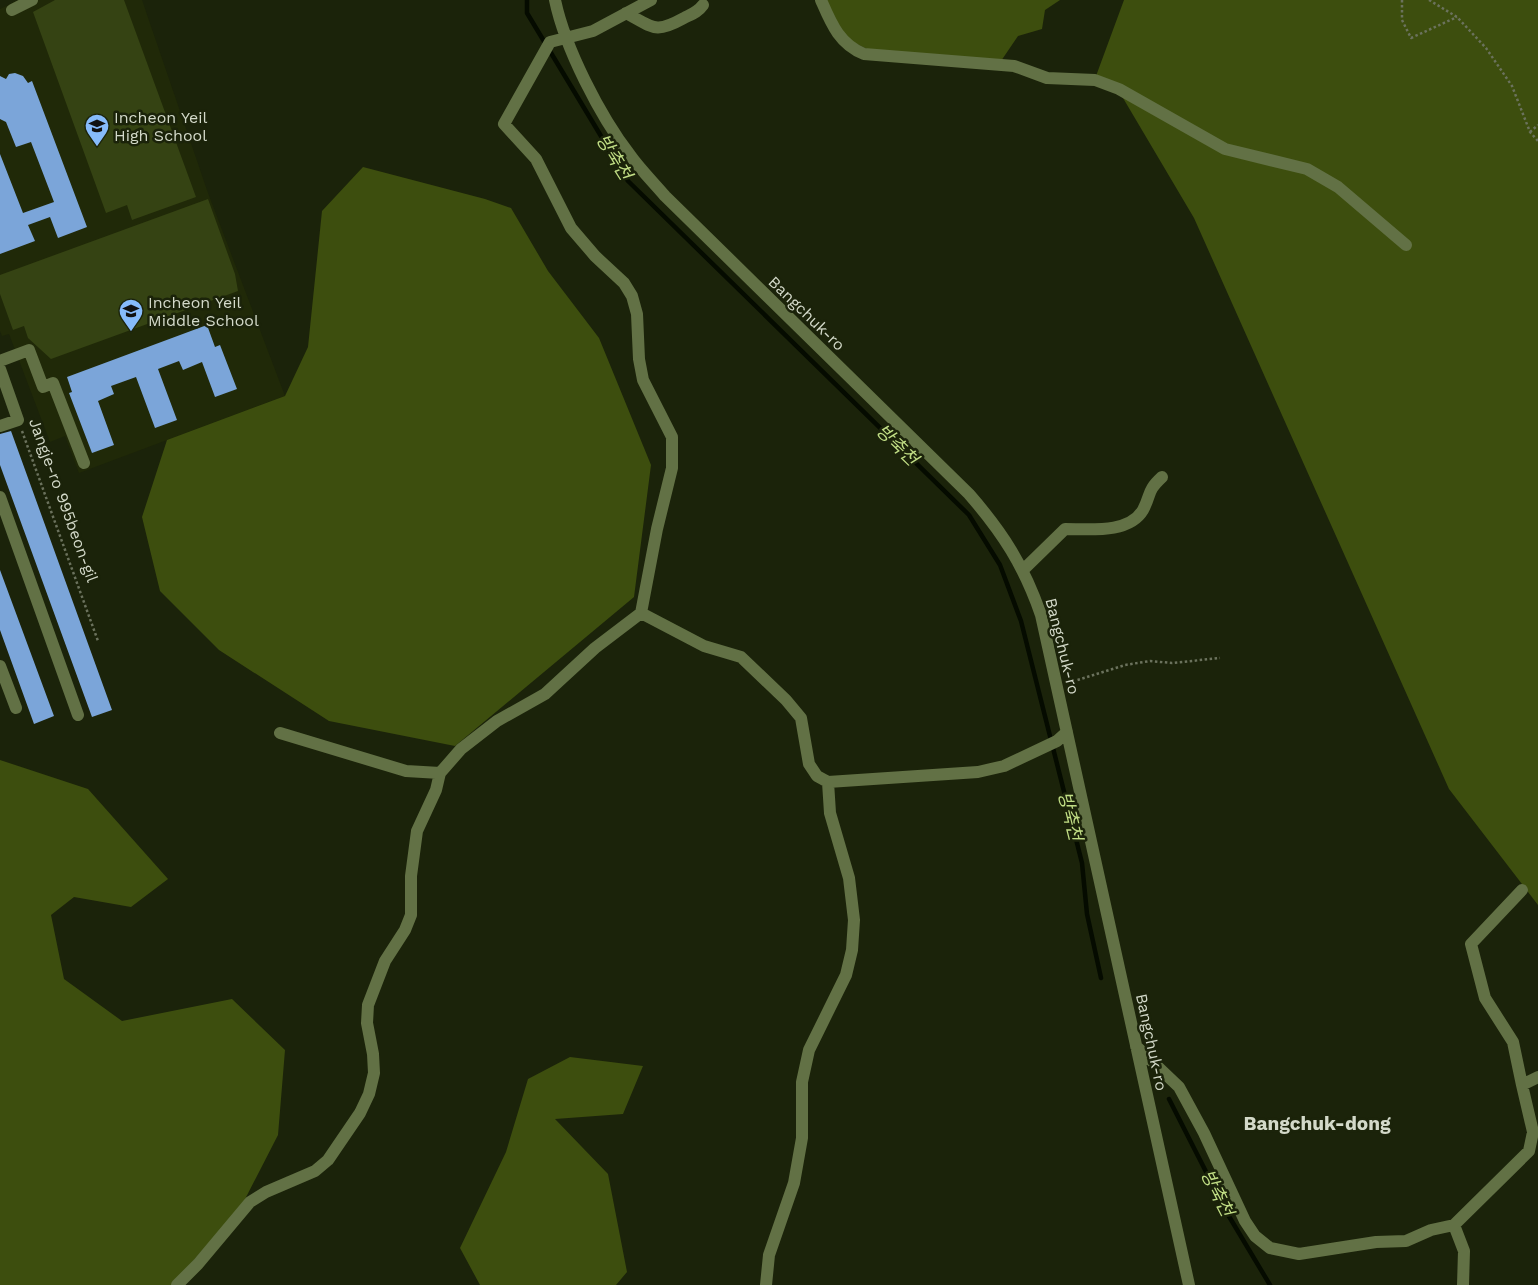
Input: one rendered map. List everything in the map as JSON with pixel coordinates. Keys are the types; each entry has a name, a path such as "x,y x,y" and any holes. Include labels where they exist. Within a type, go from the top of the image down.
{"street":[{"path":"12,10 32,0"},
{"name":"Bangchuk-ro","path":"555,0 573,54 601,109 635,162 665,196 969,494 994,523 1014,551 1041,615 1189,1285"},
{"path":"177,1285 198,1264 250,1202 266,1192 315,1171 328,1160 360,1113 370,1094 374,1073 373,1054 367,1023 368,1005 381,970 405,930 410,915 411,876 417,832 436,790 440,773 461,749 497,721 544,694 601,642 641,612 657,529 672,468 672,437 643,380 639,359 637,314 632,296 624,283 595,256 571,228 536,160 504,124 540,56 550,42 593,31 651,0"},
{"path":"821,0 836,32 852,50 864,54 1014,66 1047,78 1094,80 1119,89 1225,149 1307,169 1338,187 1406,245"},
{"path":"626,13 650,26 666,28 699,11 703,5"},
{"path":"0,360 29,350 43,387 53,383 84,463"},
{"name":"Jangje-ro 995beon-gil","path":"1,375 18,420"},
{"path":"0,426 18,420"},
{"path":"1023,570 1065,528 1112,528 1137,518 1144,508 1150,488 1162,477"},
{"path":"0,496 78,715"},
{"path":"641,612 704,646 741,657 786,700 801,718 809,764 817,776 828,782 978,772 1004,766 1051,744 1067,732"},
{"path":"0,666 16,708"},
{"path":"280,733 406,771 440,773"},
{"path":"766,1285 769,1255 794,1183 802,1138 802,1082 809,1050 846,976 852,950 854,920 849,878 830,814 828,782"},
{"path":"1136,1046 1178,1087 1204,1133 1245,1221 1255,1236 1270,1248 1299,1254 1376,1242 1406,1240 1432,1230 1454,1225 1529,1151 1532,1132 1513,1042 1485,998 1471,944 1522,890"},
{"path":"1522,1085 1538,1077"},
{"path":"1454,1225 1464,1251 1463,1285"}],"path":[{"path":"1402,0 1402,20 1411,38 1457,17"},
{"path":"1429,0 1457,17 1486,48 1512,86 1530,132 1538,141"},
{"path":"1530,132 1538,125"},
{"name":"Jangje-ro 995beon-gil","path":"18,420 98,642"},
{"path":"1057,686 1125,665 1150,661 1172,663 1220,658"}],"shaded area":[{"path":"18,0 142,0 208,193 285,396 79,473 65,436 50,442 9,334 2,336 0,331 0,9"},
{"path":"55,0 124,0 196,197 132,220 127,205 106,213 33,12"},
{"path":"208,199 235,274 238,291 51,359 28,338 24,326 13,330 0,294 0,275"}],"green space":[{"path":"825,0 1060,0 1045,10 1042,29 1018,36 1001,61 871,51 843,37"},
{"path":"1124,0 1538,0 1538,905 1449,789 1194,218 1123,98 1096,76"},
{"path":"363,167 485,199 511,208 548,271 599,338 651,465 634,597 455,746 329,721 219,650 160,591 142,517 167,440 285,396 308,347 322,211"},
{"path":"0,760 88,789 168,879 131,907 74,897 51,915 64,979 122,1021 232,999 285,1050 278,1135 242,1205 172,1285 0,1285"},
{"path":"570,1057 643,1066 623,1114 555,1119 608,1174 627,1272 616,1285 480,1285 460,1248 506,1152 528,1079"}],"building":[{"path":"15,73 23,76 28,83 32,81 87,227 58,238 50,217 28,225 35,241 0,254 0,154 23,213 54,202 31,142 16,147 6,122 0,119 0,76 6,79 9,74"},
{"path":"207,325 215,347 220,345 237,389 215,397 202,362 183,370 179,361 158,369 177,420 155,428 136,377 111,386 114,394 98,401 114,445 92,453 69,393 72,392 67,377"},
{"path":"11,431 112,710 92,717 0,465 0,434"},
{"path":"0,570 54,716 34,724 0,630"}],"waterway":[{"name":"방축천","path":"527,0 527,13 628,181 969,515 1000,565 1021,621 1082,863 1087,914 1101,978"},
{"name":"방축천","path":"1169,1099 1227,1213 1270,1285"}],"place":[{"name":"Incheon Yeil High School","path":"97,147"},
{"name":"Incheon Yeil Middle School","path":"131,332"}],"district":[{"name":"Bangchuk-dong","path":"1317,1123"}]}
